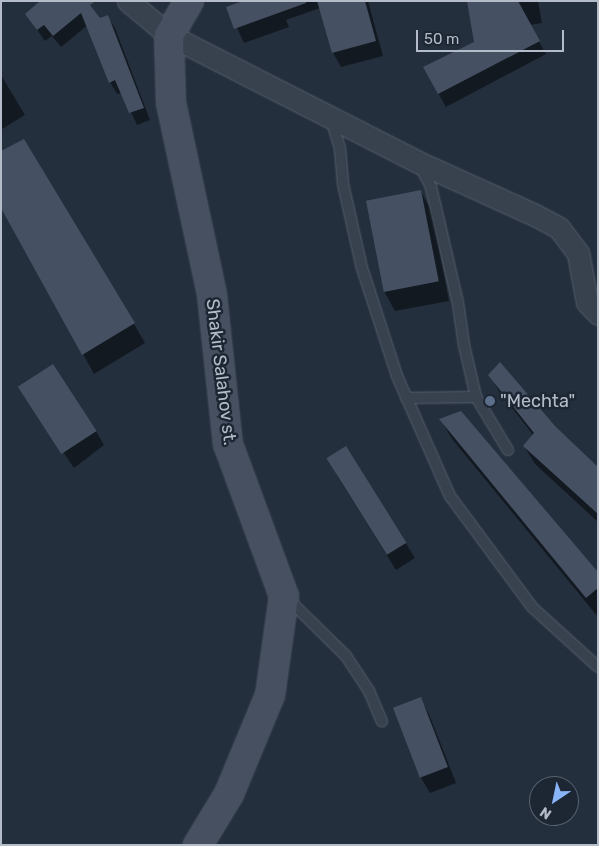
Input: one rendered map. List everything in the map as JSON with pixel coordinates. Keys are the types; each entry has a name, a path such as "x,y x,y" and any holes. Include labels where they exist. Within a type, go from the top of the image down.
{"street":[{"path":"128,1 169,35 418,162 535,215 559,228 578,254 587,302 598,314"},
{"path":"169,35 189,1"},
{"name":"Shakir Salahov st.","path":"169,35 171,103 212,295 228,444 284,596 270,695 229,794 198,845"}],"lane":[{"path":"330,118 340,149 343,184 362,268 406,398 450,496 532,607 598,668"},
{"path":"418,162 431,187 458,302 464,345 476,397 508,450"},
{"path":"406,398 476,397"},
{"path":"284,596 346,656 369,691 382,721"}],"building":[{"path":"40,1 96,1 90,5 100,18 108,15 144,108 129,113 115,80 109,83 81,13 53,36 44,25 37,30 25,14"},
{"path":"243,1 306,1 306,3 234,29 226,7"},
{"path":"317,1 365,1 376,41 332,53"},
{"path":"467,1 518,1 540,41 438,94 423,67 474,42"},
{"path":"24,139 135,323 82,355 1,208 1,151"},
{"path":"421,190 439,281 384,292 366,201"},
{"path":"500,362 555,426 598,467 598,514 523,446 534,433 488,375"},
{"path":"53,364 97,431 61,454 18,387"},
{"path":"461,411 598,572 598,588 586,598 439,419"},
{"path":"346,446 406,543 387,555 326,458"},
{"path":"421,697 448,767 420,778 393,708"}],"place":[{"name":"\"Mechta\"","path":"490,401"}]}
